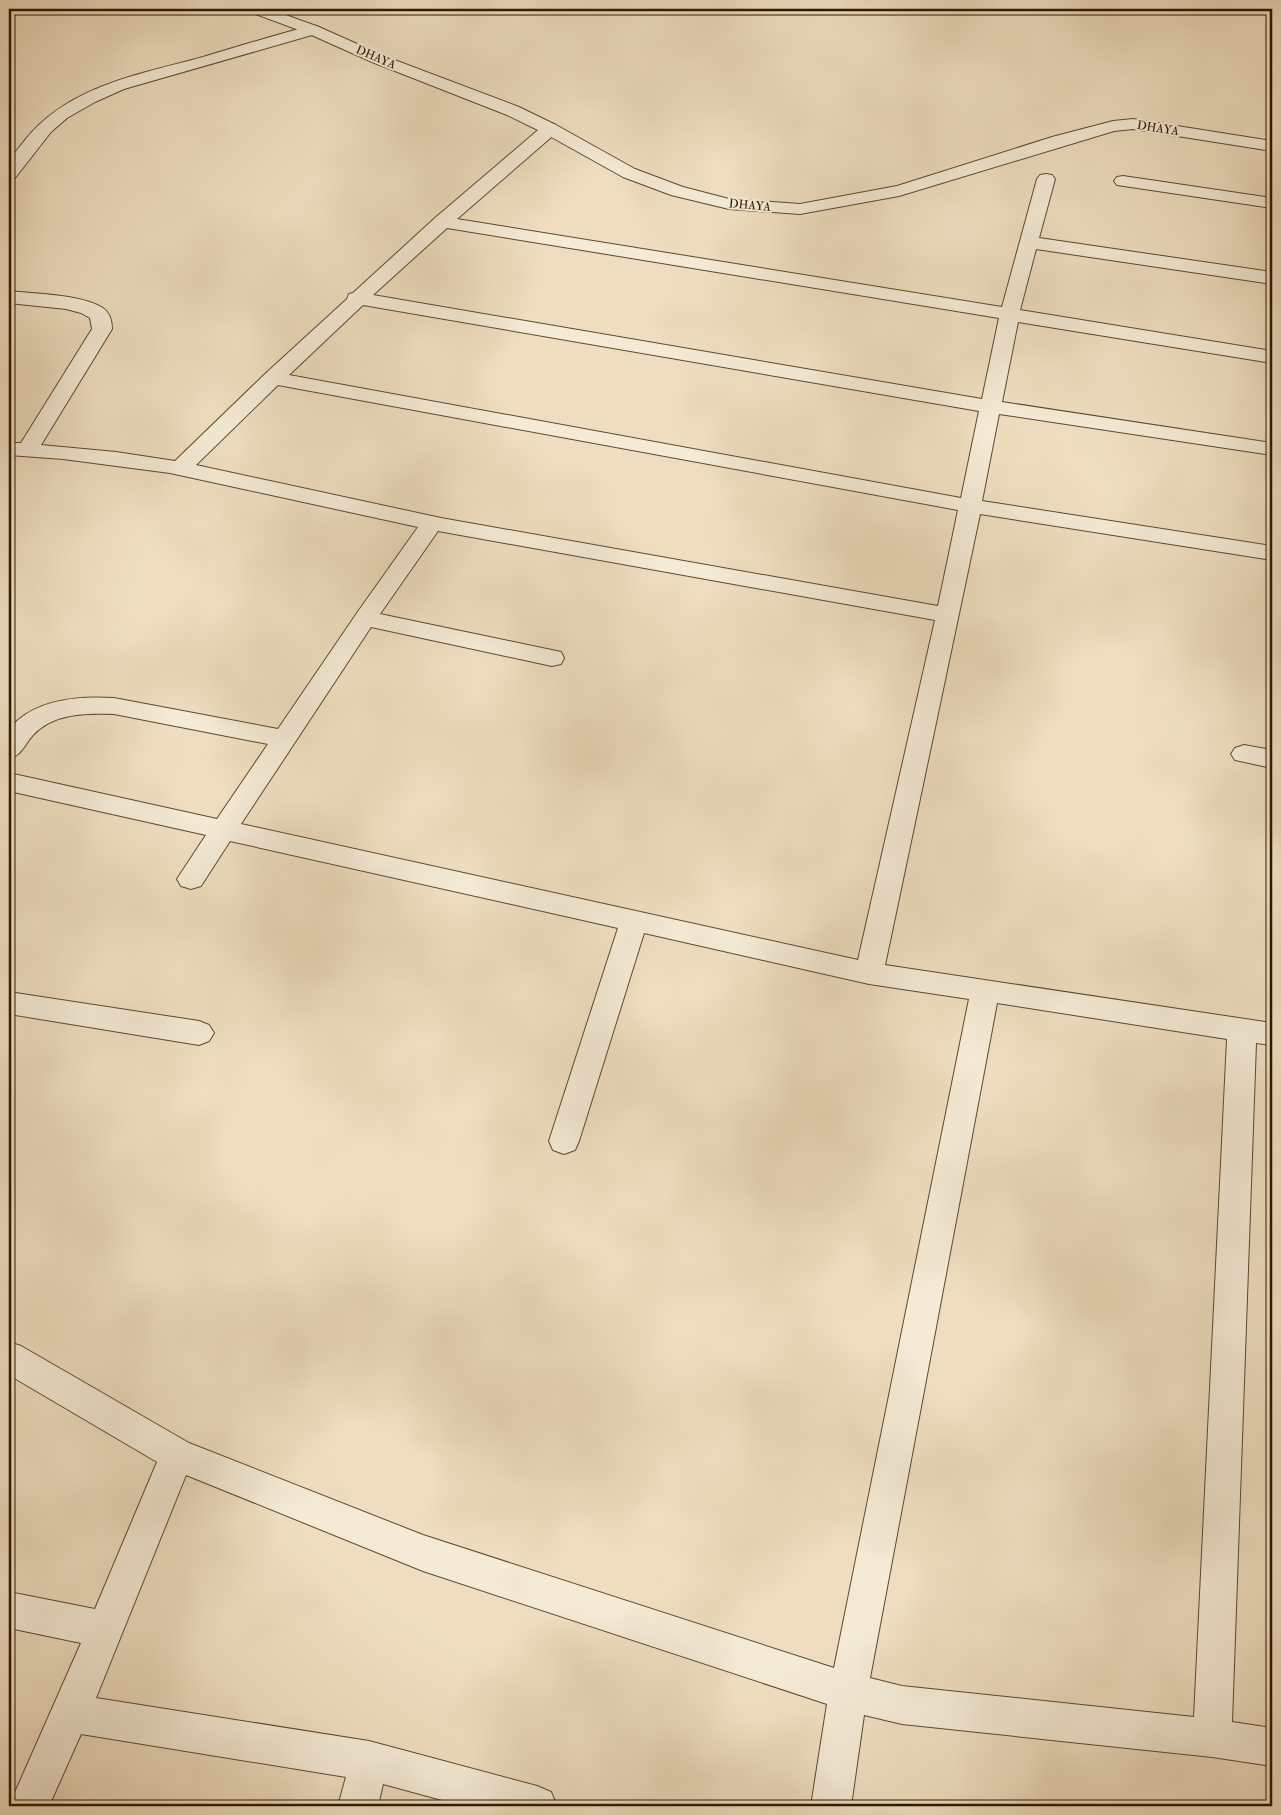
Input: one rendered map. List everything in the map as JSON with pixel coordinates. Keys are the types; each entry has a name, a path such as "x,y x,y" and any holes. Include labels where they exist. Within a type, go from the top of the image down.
{"street":[{"name":"DHAYA","path":"254,9 313,30 378,58 513,111 550,129 629,173 677,191 729,204 800,209 899,191 952,176 1058,141 1113,126 1133,124 1272,146"},
{"path":"9,174 44,129 58,116 95,95 118,86 313,30"},
{"path":"180,469 356,298 440,222 550,129"},
{"path":"869,973 948,615 1009,316 1046,179"},
{"path":"1122,181 1272,203"},
{"path":"440,222 1009,316 1272,357"},
{"path":"1029,242 1272,278"},
{"path":"9,298 87,309 101,317 103,323 102,329 18,449"},
{"path":"356,298 991,407 1272,449"},
{"path":"272,378 971,506 1272,553"},
{"path":"18,449 105,456 180,469 433,522 948,615"},
{"path":"191,879 365,618 433,522"},
{"path":"365,618 552,658"},
{"path":"9,750 26,727 45,715 68,707 91,705 114,706 284,739"},
{"path":"1244,754 1272,759"},
{"path":"9,782 869,973 1257,1032 1212,1738"},
{"path":"564,1141 634,921"},
{"path":"831,1806 848,1692 985,990"},
{"path":"9,1003 199,1032"},
{"path":"9,1356 177,1454 423,1554 848,1692 902,1705 1212,1738 1272,1747"},
{"path":"29,1806 71,1714 177,1454"},
{"path":"9,1610 105,1629"},
{"path":"71,1714 369,1761 537,1806"},
{"path":"358,1806 369,1761"}]}
